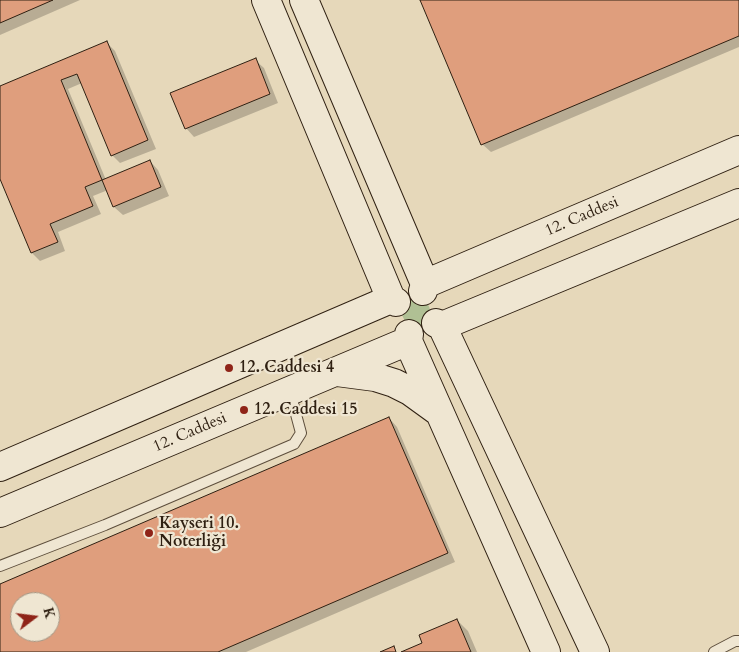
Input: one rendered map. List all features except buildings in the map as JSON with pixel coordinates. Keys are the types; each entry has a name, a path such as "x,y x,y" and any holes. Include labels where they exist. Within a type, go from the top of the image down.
{"main road":[{"path":"266,0 394,300 397,324 409,338 440,413 546,652"},
{"path":"304,0 424,287 436,300 439,324 594,652"},
{"name":"12. Caddesi","path":"424,287 739,150"},
{"path":"409,338 425,333 439,324 739,203"},
{"path":"0,467 394,300 408,291 424,287"},
{"name":"12. Caddesi","path":"0,513 336,372 409,338"},
{"path":"336,372 375,377 394,384 426,401 440,413"}],"lane":[{"path":"0,566 105,525 294,444 301,433 290,391"},
{"path":"714,652 739,641"}],"green space":[{"path":"416,298 426,302 430,312 426,322 416,326 406,322 402,312 406,302"}],"place":[{"name":"12. Caddesi 4","path":"229,368"},
{"name":"12. Caddesi 15","path":"244,410"},
{"name":"Kayseri 10. Noterliği","path":"149,533"}]}
